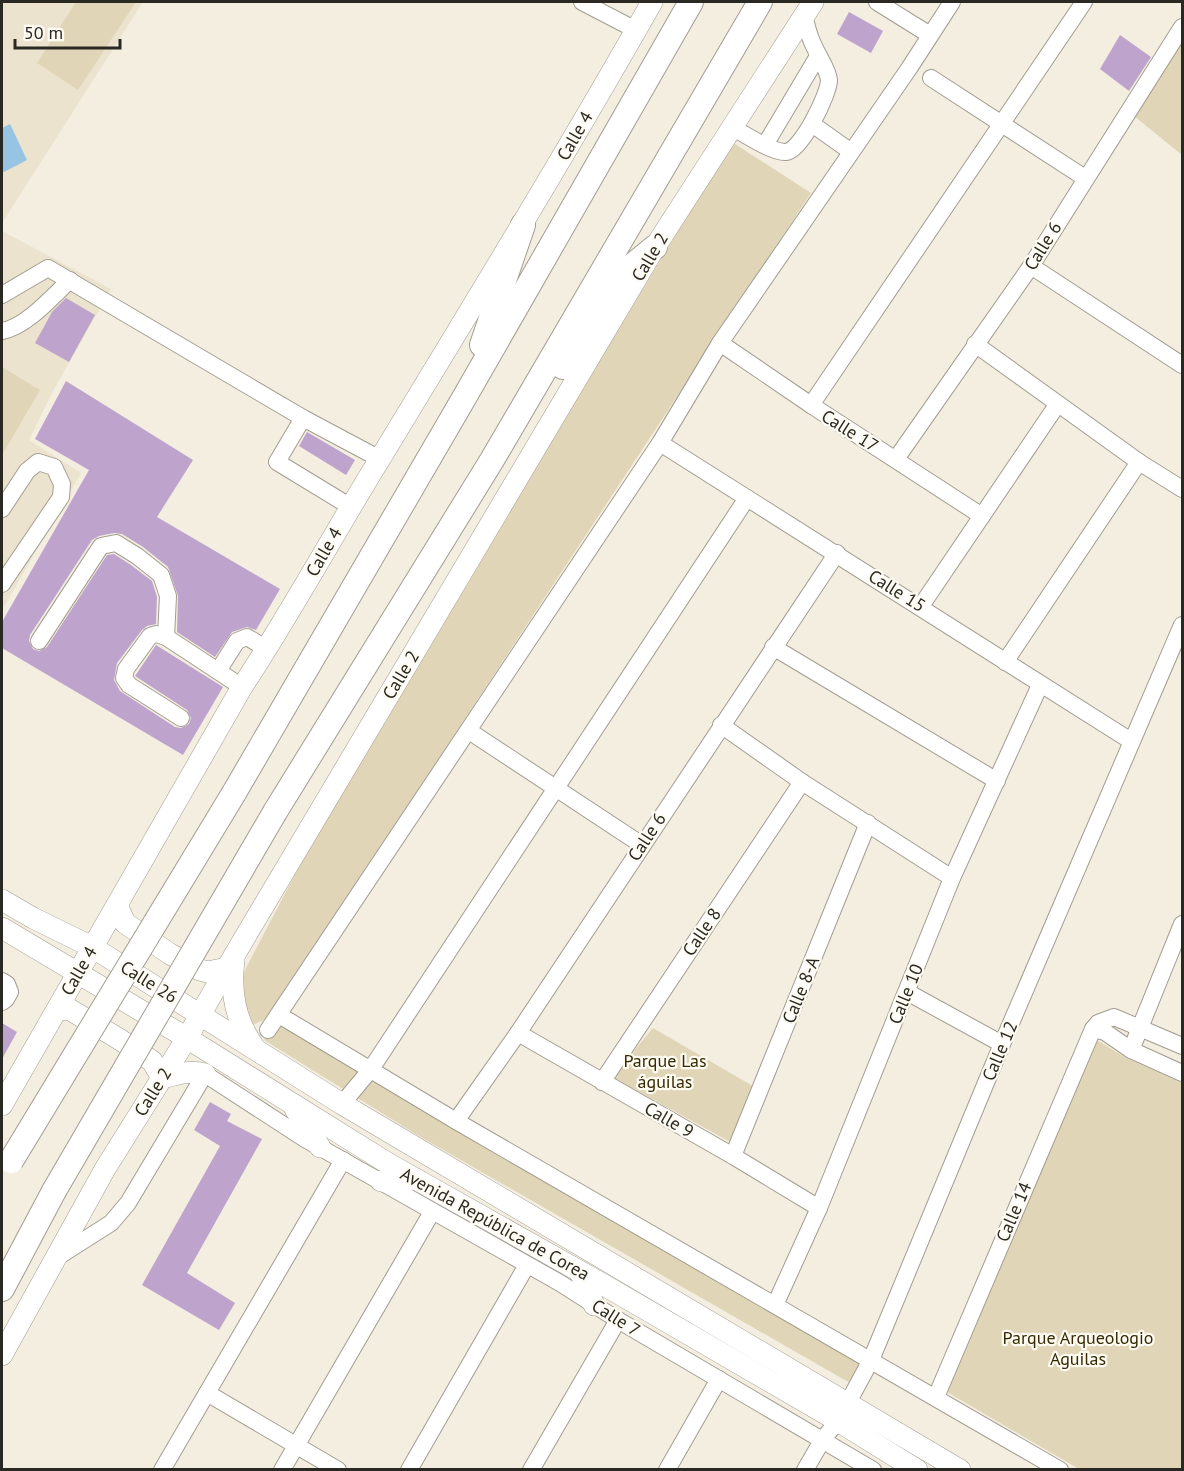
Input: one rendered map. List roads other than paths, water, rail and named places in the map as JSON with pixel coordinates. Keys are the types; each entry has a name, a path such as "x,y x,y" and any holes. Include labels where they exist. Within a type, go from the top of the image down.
{"highway":[{"path":"6,1168 234,793 691,2"},
{"path":"2,1289 54,1191 275,812 492,460 760,2"},
{"path":"464,398 522,225"},
{"path":"492,460 544,395 633,266 655,247"}],"main road":[{"name":"Calle 4","path":"2,1105 242,687 522,225 651,2"},
{"name":"Calle 2","path":"2,1355 105,1168 187,1038 655,247 808,9"},
{"name":"Calle 26","path":"2,900 92,947 200,1015"},
{"path":"117,905 124,923 170,954 200,970 208,972 231,961 233,998 244,1032 258,1052"},
{"path":"2,928 77,973"},
{"name":"Avenida República de Corea","path":"77,973 416,1179 580,1272 843,1412 960,1470"},
{"path":"57,1010 69,1009 152,1061 162,1078 184,1073 205,1074"},
{"name":"Avenida República de Corea","path":"200,1015 843,1412 916,1470"},
{"path":"291,1103 321,1148"},
{"path":"381,1181 416,1179"},
{"path":"580,1272 594,1305"}],"street":[{"path":"582,2 636,30"},
{"path":"877,2 930,35"},
{"path":"268,1030 660,442 720,343 952,2"},
{"path":"811,405 1084,2"},
{"path":"732,127 765,145 788,152 795,149 812,124 827,91 829,78 818,56 808,9"},
{"name":"Calle 6","path":"896,459 1031,266 1182,27"},
{"path":"765,145 818,56"},
{"path":"931,78 1085,178"},
{"path":"812,124 850,151"},
{"path":"1031,266 1180,358"},
{"path":"2,295 48,268 303,418 380,459"},
{"path":"2,331 12,329 31,315 70,280"},
{"name":"Calle 17","path":"720,343 982,516"},
{"path":"975,344 1057,405 1182,489"},
{"path":"921,606 1057,405"},
{"path":"303,418 277,462 351,507"},
{"name":"Calle 15","path":"660,442 1131,741"},
{"path":"2,509 27,471 38,462 54,467 62,484 61,497 2,584"},
{"path":"1005,662 1139,462"},
{"path":"342,1104 371,1069 747,498"},
{"path":"39,641 101,546 116,543 161,575 168,597 166,637"},
{"name":"Calle 6","path":"456,1120 518,1033 837,553"},
{"name":"Calle 12","path":"805,1470 823,1439 843,1412 871,1360 1002,1044 1182,625"},
{"path":"182,718 129,685 124,678 126,669 150,636 156,634 166,637 242,687"},
{"path":"218,671 237,641 247,637 267,649"},
{"path":"773,647 997,781"},
{"name":"Calle 10","path":"775,1305 819,1208 952,878 1040,685"},
{"path":"721,725 802,782 952,878"},
{"path":"468,731 642,845"},
{"name":"Calle 8","path":"602,1082 802,782"},
{"name":"Calle 8-A","path":"733,1156 868,823"},
{"path":"1131,1050 1182,924"},
{"path":"2,981 7,984 10,992 2,1002"},
{"path":"907,992 1002,1044"},
{"path":"279,1015 1060,1470"},
{"path":"1182,1046 1114,1017 1098,1023 1093,1029 1112,1036 1131,1050 1182,1073"},
{"name":"Calle 14","path":"936,1397 1093,1029"},
{"name":"Calle 9","path":"518,1033 819,1208"},
{"path":"53,1261 111,1223 128,1203 205,1074"},
{"name":"Calle 7","path":"205,1074 321,1148 560,1283 618,1320 873,1470"},
{"path":"162,1470 343,1160"},
{"path":"282,1470 432,1212"},
{"path":"409,1470 527,1265"},
{"path":"531,1470 618,1320"},
{"path":"667,1470 719,1379"},
{"path":"207,1392 338,1470"}],"water":[{"path":"10,124 27,160 2,173 2,128"}],"park label":[{"name":"Parque Las águilas","path":"665,1071"},
{"name":"Parque Arqueologio Aguilas","path":"1078,1348"}]}
